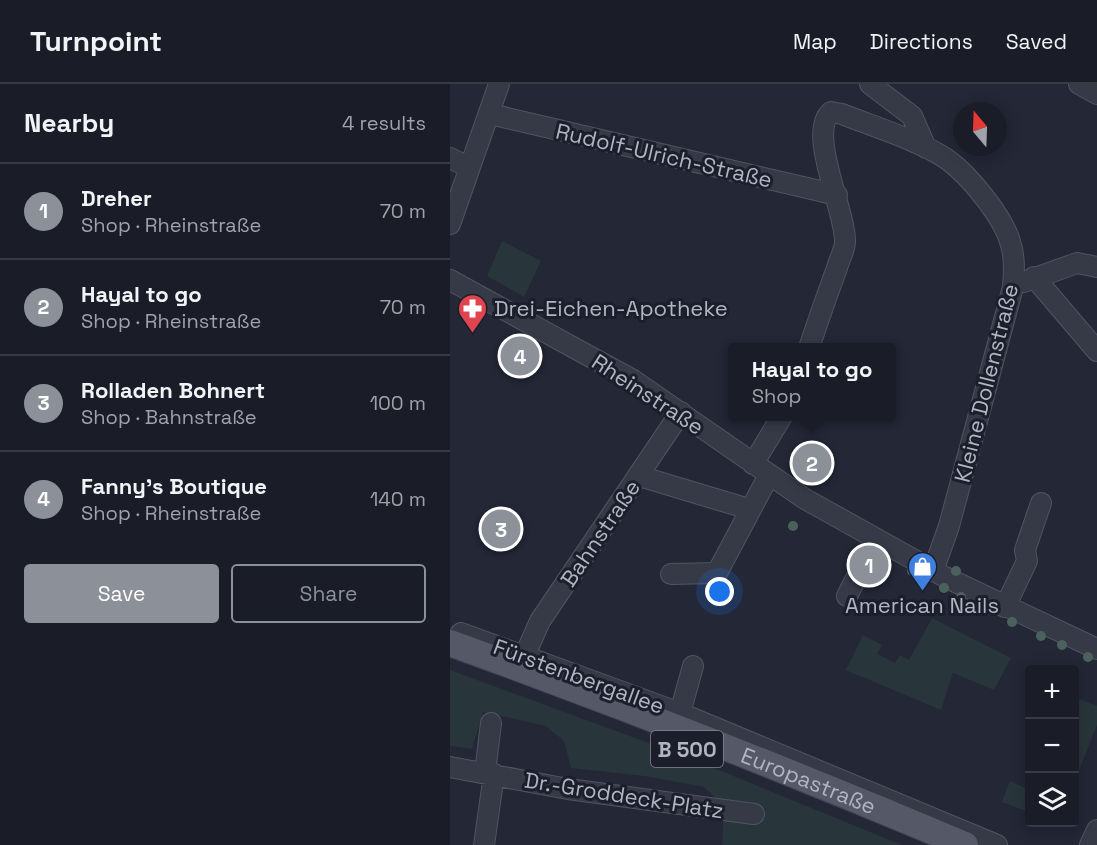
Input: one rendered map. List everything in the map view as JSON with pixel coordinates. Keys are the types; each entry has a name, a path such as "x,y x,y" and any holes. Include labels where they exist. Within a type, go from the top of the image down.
{"main road":[{"name":"Europastraße","path":"455,638 965,845"},
{"name":"Europastraße","path":"450,662 688,749 921,845"}],"street":[{"path":"450,224 468,167 490,114 499,84"},
{"path":"870,84 912,116 926,148"},
{"path":"1079,84 1097,94"},
{"name":"Kleine Dollenstraße","path":"837,195 824,153 825,117 831,112 842,114 926,148 948,160 965,176 995,214 1011,242 1014,261 1013,287 949,526 933,571"},
{"name":"Rudolf-Ulrich-Straße","path":"490,114 837,195"},
{"path":"450,158 468,167"},
{"path":"811,343 846,243 837,195"},
{"path":"1013,287 1034,277 1077,263 1097,267"},
{"path":"1034,277 1097,351"},
{"name":"Rheinstraße","path":"450,280 633,380 805,499 933,571 1097,649"},
{"name":"Bahnstraße","path":"524,657 540,621 681,412"},
{"path":"671,574 717,573 749,509 761,470 780,421"},
{"path":"639,476 749,509"},
{"path":"1005,607 1027,561 1025,550 1041,503"},
{"path":"847,596 876,539"},
{"name":"Fürstenbergallee","path":"455,638 524,657 680,713 997,845"},
{"path":"680,713 693,666"},
{"path":"484,845 491,723"},
{"name":"Dr.-Groddeck-Platz","path":"450,767 568,789 754,814"},
{"path":"1090,845 1097,830"}],"shaded area":[{"path":"502,241 541,261 524,297 487,276"},
{"path":"932,618 1011,658 994,690 953,673 941,710 846,670 863,635 882,645 877,654 895,663 900,655 909,660"},
{"path":"450,670 687,757 902,845 722,845 724,806 704,787 644,776 571,768 564,741 546,726 483,712 472,749 450,746"},
{"path":"1079,699 1097,706 1097,725 1079,771"},
{"path":"1010,781 1025,788 1025,811 1002,802"}],"place":[{"name":"Drei-Eichen-Apotheke","path":"473,334"},
{"name":"Fanny's Boutique","path":"520,356"},
{"name":"Hayal to go","path":"812,463"},
{"name":"Rolladen Bohnert","path":"501,529"},
{"name":"Dreher","path":"869,565"},
{"name":"American Nails","path":"922,592"}]}
